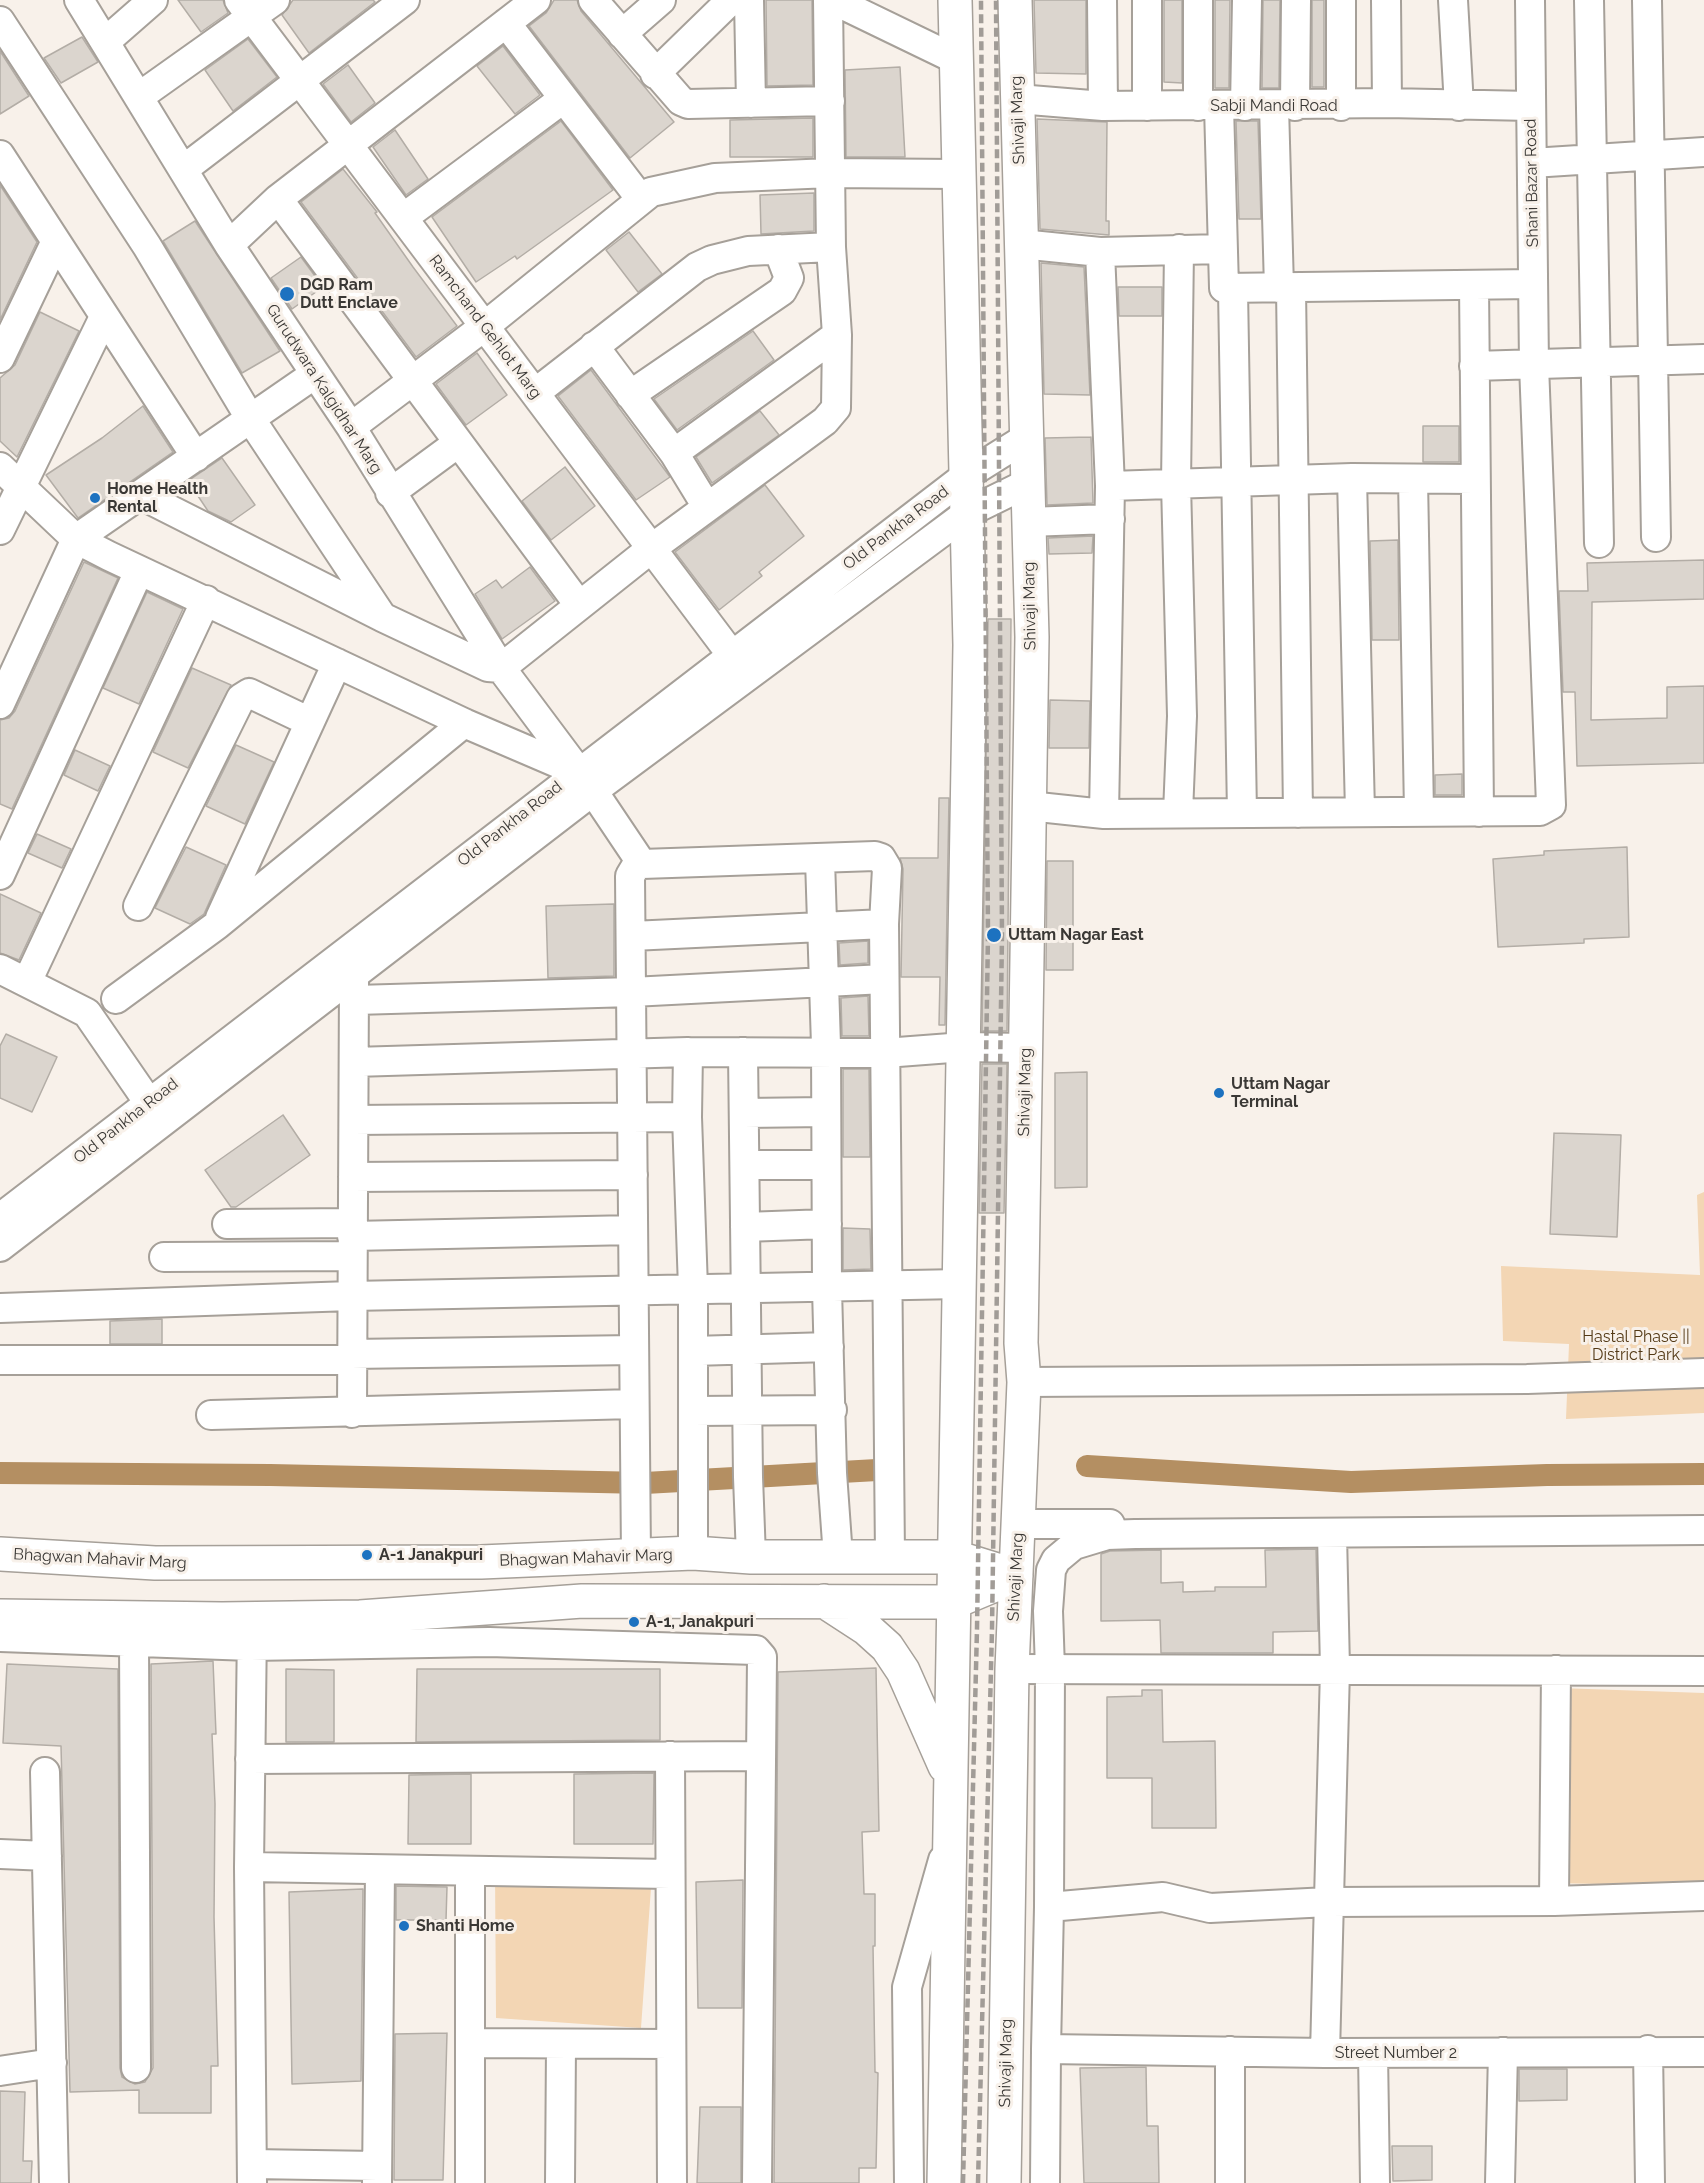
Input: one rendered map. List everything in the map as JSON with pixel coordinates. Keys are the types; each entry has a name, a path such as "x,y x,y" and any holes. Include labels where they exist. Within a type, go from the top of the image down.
{"main road":[{"path":"944,2183 949,1776 955,1557 970,645 969,512 966,475 955,0"},
{"name":"Shivaji Marg","path":"1004,2183 1012,1668 1024,1382 1021,1343 1032,637 1016,0"},
{"name":"Bhagwan Mahavir Marg","path":"0,1554 155,1563 481,1562 693,1553 751,1557 955,1557 1016,1576"},
{"path":"0,1616 252,1632 360,1617 582,1602 954,1602 1016,1576"},
{"path":"824,1601 867,1629 887,1647 903,1671 949,1776"}],"street":[{"name":"Gurudwara Kalgidhar Marg","path":"80,0 229,245 351,427 501,668 585,781 642,864"},
{"path":"105,42 153,0"},
{"path":"140,96 246,9 275,0"},
{"path":"184,169 301,82 405,0"},
{"path":"229,245 278,199 536,0"},
{"path":"593,0 675,96 688,104 830,101"},
{"path":"622,34 661,0"},
{"path":"655,74 731,0"},
{"path":"749,0 751,103"},
{"path":"1102,0 1103,106"},
{"path":"1147,0 1147,106"},
{"path":"1198,0 1220,106 1222,285 1224,288 1233,290 1533,284"},
{"path":"1220,106 1246,0"},
{"path":"1296,0 1284,106 1285,288 1294,479 1298,813"},
{"path":"1341,0 1341,106"},
{"path":"1386,0 1387,103"},
{"path":"1453,0 1460,106"},
{"name":"Shani Bazar Road","path":"1029,806 1104,814 1540,811 1551,805 1553,799 1534,365 1530,0"},
{"path":"1589,0 1599,543"},
{"path":"1647,0 1656,537"},
{"path":"141,495 382,617 488,667 501,668 652,548 832,415 836,408 837,335 831,247 830,101 841,2 955,59"},
{"name":"Ramchand Gehlot Marg","path":"246,9 731,654"},
{"path":"0,21 147,246 250,418 382,617"},
{"path":"506,23 640,198"},
{"path":"403,218 563,99"},
{"name":"Sabji Mandi Road","path":"1017,99 1103,106 1341,106 1387,103 1531,106"},
{"path":"1532,163 1704,152"},
{"path":"3,170 55,243 196,457"},
{"path":"351,427 485,326 640,198 670,186 715,178 830,173 958,174"},
{"path":"278,199 579,605"},
{"path":"0,358 55,243"},
{"path":"1021,244 1100,252 1222,249"},
{"path":"535,393 698,267 712,260 748,251 831,247"},
{"path":"630,395 782,291 789,278 778,249"},
{"path":"1178,813 1182,716 1176,484 1179,249"},
{"path":"1100,252 1110,486 1104,814"},
{"path":"1474,285 1474,479 1479,812"},
{"path":"1233,290 1242,813"},
{"path":"0,530 104,317"},
{"path":"674,453 837,335"},
{"path":"594,346 674,453 707,507"},
{"path":"1474,366 1704,359"},
{"path":"0,704 76,539 315,374"},
{"name":"Old Pankha Road","path":"0,1247 355,987 731,654 966,475 1026,438"},
{"path":"390,493 458,443"},
{"path":"0,467 76,539 139,571 206,600 585,781"},
{"path":"1352,478 1360,812"},
{"path":"1110,486 1294,479 1474,479"},
{"path":"1413,479 1419,812"},
{"name":"Old Pankha Road","path":"0,1218 149,1103 585,781 969,512 1028,483"},
{"path":"1028,522 1110,519"},
{"path":"0,875 139,571"},
{"path":"27,982 206,600"},
{"path":"217,925 337,663"},
{"path":"138,906 241,698 249,693 310,722"},
{"path":"116,999 217,925 464,723"},
{"path":"636,1557 630,876 636,866 642,864 820,860 875,856 881,858 887,868 884,924 890,1557"},
{"path":"820,860 826,1053 827,1289 832,1473 838,1557"},
{"path":"632,936 823,929 884,924"},
{"path":"0,969 87,1013 149,1103"},
{"path":"351,1413 355,987 632,992 824,980 885,979"},
{"path":"354,1062 633,1053 885,1053 964,1047 1026,1048"},
{"path":"688,1052 687,1117 693,1288 693,1553"},
{"path":"743,1052 751,1557"},
{"path":"744,1113 826,1112"},
{"path":"354,1120 687,1117"},
{"path":"745,1165 826,1165"},
{"path":"353,1177 633,1175"},
{"path":"227,1224 352,1238"},
{"path":"745,1227 827,1224"},
{"path":"164,1257 352,1238 633,1230"},
{"path":"0,1308 351,1296 693,1288 886,1288 960,1284"},
{"path":"693,1351 829,1347"},
{"path":"0,1360 351,1357 634,1350"},
{"path":"1024,1382 1527,1379 1704,1373"},
{"path":"211,1415 634,1404"},
{"path":"693,1412 749,1409 832,1410"},
{"path":"1019,1524 1704,1518"},
{"path":"1045,2183 1050,1668 1047,1611 1051,1570 1056,1560 1074,1545 1107,1535 1704,1530"},
{"path":"1325,2053 1335,1669 1332,1534"},
{"path":"252,1632 249,1867 252,2174 377,2174 380,1870"},
{"path":"0,1637 134,1640 252,1632 756,1650 762,1657 757,2183"},
{"path":"134,1640 136,2068"},
{"path":"1012,1668 1704,1671"},
{"path":"1554,1901 1556,1670"},
{"path":"250,1759 761,1755"},
{"path":"670,1756 672,2183"},
{"path":"45,1772 54,2183"},
{"path":"909,2183 908,1987 911,1966 950,1838"},
{"path":"0,1854 47,1856"},
{"path":"249,1867 670,1874"},
{"path":"470,1871 470,2183"},
{"path":"1049,1908 1163,1897 1210,1908 1328,1902 1554,1901 1704,1896"},
{"path":"470,2043 671,2044"},
{"path":"561,2045 561,2183"},
{"name":"Street Number 2","path":"1046,2049 1325,2053 1648,2050 1704,2052"},
{"path":"1648,2050 1650,2183"},
{"path":"1230,2051 1230,2183"},
{"path":"1500,2183 1503,2052"},
{"path":"1373,2053 1375,2183"},
{"path":"0,2071 52,2063"}],"green space":[{"name":"Hastal Phase || District Park","path":"1704,1192 1704,1413 1566,1419 1569,1344 1503,1341 1501,1266 1700,1275 1697,1195"},
{"path":"1558,1688 1704,1693 1704,1886 1551,1883"},
{"path":"495,1868 652,1874 641,2028 496,2018"}],"building":[{"path":"178,0 223,0 228,13 201,32"},
{"path":"293,0 373,0 375,2 309,53 282,15"},
{"path":"554,0 577,0 581,11 674,122 630,158 529,26 546,13"},
{"path":"766,0 812,0 813,85 767,86"},
{"path":"1034,0 1086,0 1086,74 1036,73"},
{"path":"1164,0 1182,0 1182,83 1164,82"},
{"path":"1215,0 1230,0 1229,88 1215,88"},
{"path":"1263,0 1280,0 1279,88 1262,88"},
{"path":"1312,0 1324,0 1324,87 1312,87"},
{"path":"82,37 98,62 61,83 44,58"},
{"path":"248,39 277,77 233,111 205,70"},
{"path":"503,46 540,95 515,114 477,66"},
{"path":"0,51 29,96 0,114"},
{"path":"348,65 375,103 351,122 323,84"},
{"path":"900,67 905,157 846,157 845,70"},
{"path":"813,118 813,157 730,157 730,120"},
{"path":"1037,119 1107,122 1106,221 1109,221 1109,235 1040,229"},
{"path":"561,121 613,190 517,259 515,256 476,282 432,217"},
{"path":"1236,121 1258,121 1261,219 1239,219"},
{"path":"395,130 428,179 406,195 373,147"},
{"path":"343,169 377,212 375,213 457,326 416,357 301,202"},
{"path":"0,185 37,242 0,320"},
{"path":"814,193 814,231 761,234 760,195"},
{"path":"195,221 280,351 242,373 163,241"},
{"path":"629,232 662,274 638,292 606,250"},
{"path":"301,257 323,287 292,309 271,278"},
{"path":"1041,263 1084,267 1090,395 1044,394"},
{"path":"1118,287 1162,287 1162,316 1119,316"},
{"path":"40,312 79,331 17,457 0,441 0,378 15,365"},
{"path":"753,331 774,360 677,430 654,399"},
{"path":"477,353 507,395 466,425 436,384"},
{"path":"591,370 670,477 636,500 558,396"},
{"path":"143,406 173,452 78,518 46,475 102,438"},
{"path":"760,411 779,435 712,483 696,457"},
{"path":"1423,426 1459,426 1459,462 1423,462"},
{"path":"1091,437 1093,503 1047,505 1045,438"},
{"path":"222,458 255,505 231,522 208,511 188,481"},
{"path":"565,467 595,506 551,540 522,501"},
{"path":"765,485 804,536 759,572 762,576 719,610 675,552"},
{"path":"1093,536 1092,553 1049,554 1048,538"},
{"path":"1398,540 1399,640 1372,640 1370,541"},
{"path":"1704,560 1704,599 1592,602 1591,720 1667,718 1667,687 1704,686 1704,763 1577,766 1575,692 1563,692 1559,591 1588,591 1587,563"},
{"path":"84,562 118,578 12,809 0,804 0,720 9,718 15,711"},
{"path":"530,567 555,601 502,639 475,594 496,580 502,588"},
{"path":"147,592 183,609 139,704 103,688"},
{"path":"988,619 1011,619 1007,1031 982,1031"},
{"path":"192,668 231,685 188,768 153,752"},
{"path":"1050,700 1090,701 1089,748 1049,748"},
{"path":"236,745 274,762 245,824 206,806"},
{"path":"75,750 110,766 98,791 64,775"},
{"path":"1462,774 1462,795 1435,795 1435,775"},
{"path":"939,798 949,798 945,1025 939,1025 940,977 901,977 903,869 900,858 938,858"},
{"path":"37,834 71,849 62,868 28,853"},
{"path":"186,847 226,865 204,914 190,924 155,908"},
{"path":"1627,847 1629,937 1584,939 1584,943 1498,947 1493,859 1544,855 1544,851"},
{"path":"1047,861 1073,861 1073,970 1046,970"},
{"path":"0,894 41,913 19,960 0,953"},
{"path":"614,904 614,976 548,978 546,906"},
{"path":"868,941 868,963 840,965 839,943"},
{"path":"868,996 869,1036 842,1036 841,998"},
{"path":"6,1034 57,1057 32,1112 0,1098 0,1046"},
{"path":"982,1064 1007,1064 1004,1213 979,1213"},
{"path":"843,1069 869,1069 870,1157 843,1157"},
{"path":"1087,1072 1087,1187 1055,1188 1055,1073"},
{"path":"283,1115 310,1155 236,1207 231,1207 205,1170"},
{"path":"1554,1133 1621,1135 1617,1237 1550,1234"},
{"path":"843,1228 870,1229 871,1269 843,1270"},
{"path":"162,1319 162,1344 110,1344 110,1321"},
{"path":"1316,1549 1318,1631 1273,1632 1273,1653 1161,1653 1160,1620 1101,1621 1101,1554 1110,1551 1161,1550 1161,1583 1183,1582 1183,1592 1215,1591 1215,1587 1266,1587 1265,1550"},
{"path":"213,1661 216,1734 212,1734 215,1804 214,1917 218,2066 211,2066 211,2113 139,2113 139,2090 70,2092 61,1746 3,1743 7,1664 118,1669 120,2068 122,2077 135,2084 145,2082 153,2068 151,1664"},
{"path":"876,1668 879,1831 862,1832 864,1894 875,1894 875,1946 873,1946 875,2072 878,2073 876,2168 859,2168 859,2183 774,2183 778,1672"},
{"path":"286,1669 334,1670 334,1742 286,1742"},
{"path":"417,1669 660,1669 660,1740 416,1742"},
{"path":"1142,1690 1162,1690 1163,1742 1215,1741 1216,1828 1152,1828 1152,1778 1107,1778 1107,1697 1142,1696"},
{"path":"654,1773 653,1844 574,1844 574,1774"},
{"path":"471,1774 471,1844 408,1844 409,1775"},
{"path":"743,1880 742,2008 698,2008 696,1882"},
{"path":"396,1886 447,1887 446,1920 396,1920"},
{"path":"363,1889 361,2081 292,2084 289,1892"},
{"path":"447,2033 443,2180 394,2180 395,2034"},
{"path":"1146,2067 1147,2126 1158,2126 1159,2183 1084,2183 1080,2068"},
{"path":"1519,2069 1567,2069 1567,2100 1519,2101"},
{"path":"0,2091 25,2092 23,2161 32,2161 31,2183 0,2183"},
{"path":"700,2107 741,2107 741,2183 697,2183"},
{"path":"1392,2146 1432,2146 1432,2180 1393,2181"}],"waterway":[{"path":"1087,1466 1351,1482 1547,1475 1704,1474"},
{"path":"0,1473 270,1475 645,1483 877,1470"}],"railway":[{"path":"963,2183 977,1629 988,935 981,0"},
{"path":"978,2183 992,1629 1002,935 996,0"}],"place":[{"name":"DGD Ram Dutt Enclave","path":"287,294"},
{"name":"Home Health Rental","path":"95,498"},
{"name":"Uttam Nagar East","path":"994,935"},
{"name":"Uttam Nagar Terminal","path":"1219,1093"},
{"name":"A-1 Janakpuri","path":"367,1555"},
{"name":"A-1, Janakpuri","path":"634,1622"},
{"name":"Shanti Home","path":"404,1926"}]}
